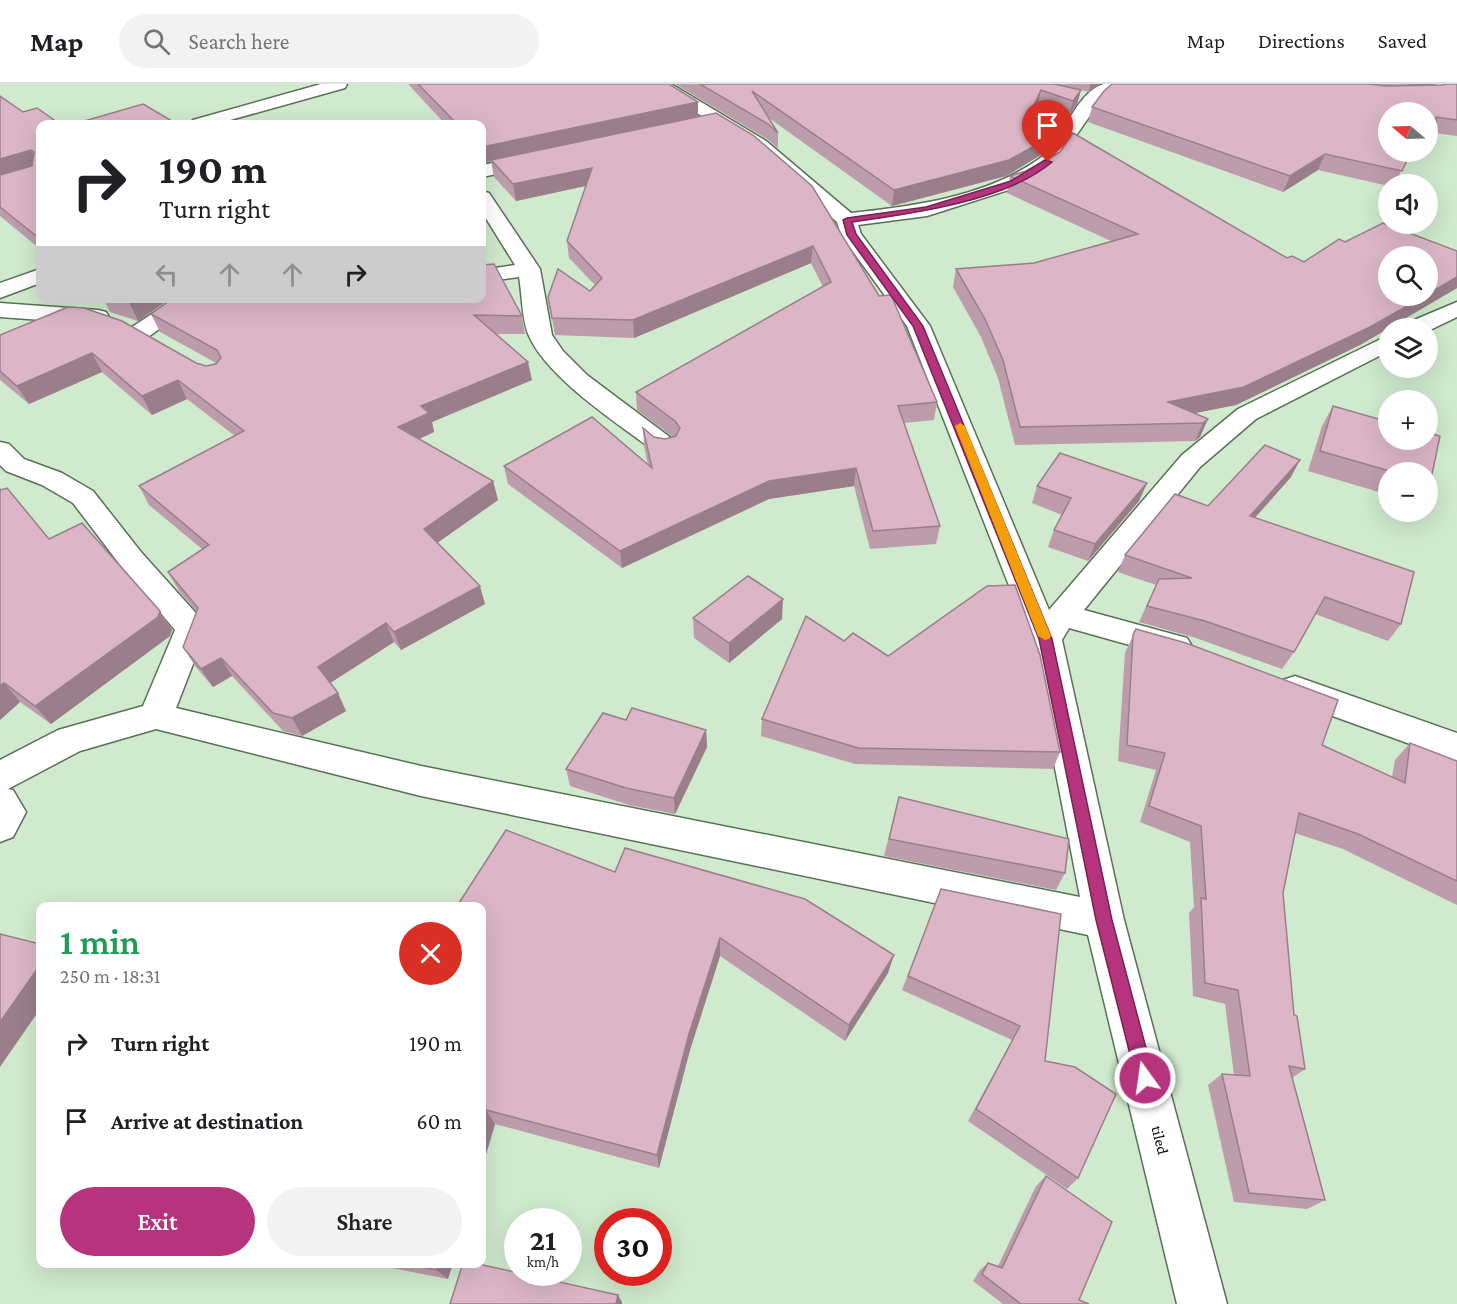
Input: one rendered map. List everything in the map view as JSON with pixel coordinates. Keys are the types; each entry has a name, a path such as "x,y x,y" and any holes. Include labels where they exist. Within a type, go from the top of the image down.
{"street":[{"path":"213,120 339,84"},
{"name":"tiled","path":"659,84 760,145 847,220 851,235 918,326 1054,627 1104,920 1202,1304"},
{"path":"847,220 927,210 1014,182 1048,162 1092,100 1114,84"},
{"path":"1071,95 1092,100"},
{"path":"690,128 721,120"},
{"path":"486,170 552,158"},
{"path":"486,203 529,269 540,335 554,356 578,380 666,447"},
{"path":"486,275 529,269"},
{"path":"0,291 36,278"},
{"path":"0,310 98,317 149,338 187,303"},
{"path":"1437,318 1457,309"},
{"path":"1206,656 1054,627 1191,461 1247,414 1378,348"},
{"path":"0,450 15,465 52,479 83,497 130,559 191,628 156,716"},
{"path":"1272,680 1457,747"},
{"path":"0,777 70,740 156,716 421,781 1104,920"},
{"path":"0,801 8,812 0,826"}],"building":[{"path":"418,84 669,84 698,102 486,146 486,120 453,120"},
{"path":"700,84 1054,84 1081,90 1073,101 1041,90 1032,110 1056,124 1043,141 1009,160 894,190 752,91 778,133 768,124"},
{"path":"1112,84 1368,84 1386,86 1457,84 1457,120 1438,117 1438,102 1378,102 1378,162 1406,162 1402,171 1325,154 1290,176 1092,107"},
{"path":"0,96 23,112 37,108 54,120 36,120 36,236 0,207 0,175 32,166 34,152 31,150 0,159"},
{"path":"143,104 170,120 88,120"},
{"path":"716,113 753,135 812,186 879,296 891,295 937,402 898,406 940,526 873,531 856,468 769,481 620,551 504,466 592,417 652,468 643,428 654,437 665,439 676,436 680,428 675,421 636,392 831,282 813,246 633,320 552,318 548,297 558,269 590,291 602,278 567,241 592,168 513,184 491,160"},
{"path":"1073,133 1287,258 1292,256 1304,262 1339,239 1345,242 1378,226 1378,234 1412,234 1457,251 1457,277 1438,288 1438,246 1378,246 1378,306 1407,306 1386,318 1378,318 1378,322 1370,327 1244,387 1168,402 1208,419 1203,423 1020,427 1003,360 985,319 956,269 1034,263 1138,234 1010,176 1026,171 1060,152"},
{"path":"494,264 522,316 474,315 528,362 421,406 429,413 398,427 493,481 424,529 480,586 394,632 386,623 318,667 338,693 292,718 273,713 221,658 201,669 183,647 198,608 168,572 209,545 139,486 244,431 178,380 142,396 92,353 17,386 0,371 0,335 68,307 84,308 122,321 196,363 206,366 216,364 221,358 217,350 151,314 166,303 486,303 486,265"},
{"path":"1333,406 1378,419 1378,450 1437,450 1435,462 1378,462 1378,468 1320,451"},
{"path":"1265,445 1300,460 1250,516 1414,572 1401,624 1325,597 1294,652 1205,621 1147,606 1159,579 1192,578 1125,555 1175,494 1208,506"},
{"path":"1060,453 1147,483 1095,544 1054,530 1071,498 1037,486"},
{"path":"7,488 49,539 82,523 160,611 158,617 35,706 4,683 0,686 0,489"},
{"path":"748,576 783,599 729,643 693,618"},
{"path":"1015,585 1040,655 1060,752 858,748 762,719 806,616 844,641 853,633 888,656 987,586"},
{"path":"1136,629 1186,643 1338,700 1322,745 1405,783 1410,743 1457,761 1457,881 1358,834 1299,813 1283,893 1294,1015 1297,1016 1305,1069 1289,1066 1325,1200 1249,1193 1222,1074 1250,1076 1238,990 1205,983 1201,898 1206,899 1201,826 1149,806 1165,753 1127,745 1133,635"},
{"path":"632,708 706,730 674,798 626,788 566,769 603,713 626,720"},
{"path":"899,797 1069,839 1065,873 889,839"},
{"path":"506,830 615,872 625,848 805,899 894,955 849,1025 720,938 689,1034 657,1155 486,1110 486,902 460,902"},
{"path":"941,889 1061,914 1045,1061 1075,1067 1116,1094 1078,1178 976,1109 1020,1026 908,976"},
{"path":"0,934 36,943 36,971 0,1022"},
{"path":"1046,1176 1112,1222 1079,1300 1089,1304 1021,1304 982,1274 988,1263 1002,1268"},
{"path":"486,1266 504,1270 504,1286 577,1286 618,1295 616,1304 450,1304 461,1268 486,1268"}],"slow traffic":[{"path":"960,426 1045,636"}],"route":[{"path":"1048,162 1014,182 927,210 847,220 851,235 918,326 1046,639 1104,920 1145,1078"}]}
